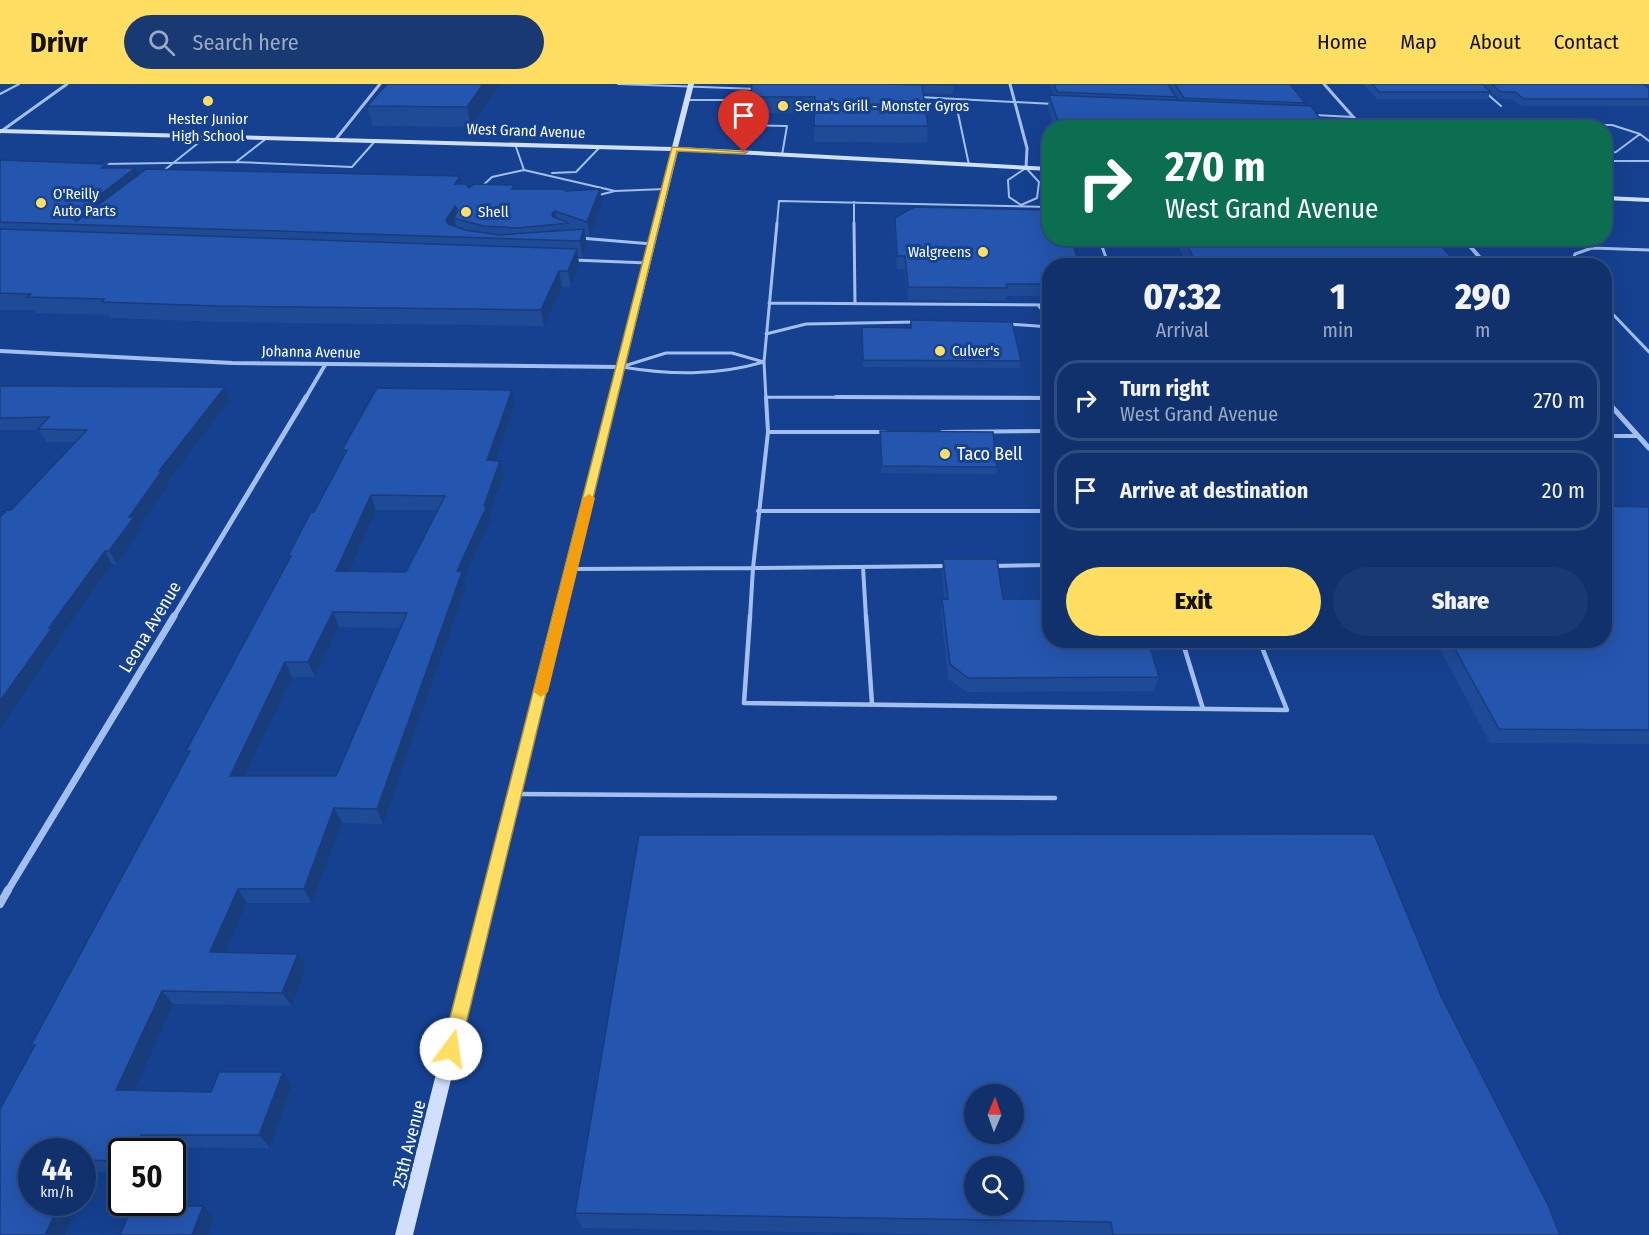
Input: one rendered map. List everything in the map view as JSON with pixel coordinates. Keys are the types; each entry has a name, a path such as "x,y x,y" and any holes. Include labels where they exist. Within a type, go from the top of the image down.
{"main road":[{"name":"25th Avenue","path":"404,1235 691,85"},
{"name":"West Grand Avenue","path":"1,131 674,149 1042,169"},
{"path":"1612,198 1649,200"}],"street":[{"path":"1,131 67,84"},
{"path":"336,139 380,84"},
{"path":"1010,84 1027,148 1026,168"},
{"path":"1324,84 1357,120"},
{"path":"1470,246 1480,258"},
{"name":"Johanna Avenue","path":"0,351 119,358 325,365 621,367"},
{"name":"Leona Avenue","path":"0,904 325,365"},
{"path":"1612,407 1649,448"}],"lane":[{"path":"0,94 19,84"},
{"path":"618,84 759,89"},
{"path":"1476,84 1501,106"},
{"path":"908,97 1063,104"},
{"path":"955,99 969,165"},
{"path":"687,100 742,100 738,125 787,126 782,155"},
{"path":"1308,115 1354,117"},
{"path":"1612,125 1640,134 1649,141"},
{"path":"1612,153 1640,134"},
{"path":"153,178 207,136"},
{"path":"236,162 269,137"},
{"path":"91,163 171,165 236,162 352,167 376,140"},
{"path":"515,144 524,170"},
{"path":"547,174 576,171 600,147"},
{"path":"1612,161 1649,161"},
{"path":"1026,168 1039,182 1037,198 1022,205 1009,197 1008,180 1026,168"},
{"path":"478,190 483,181 494,175 524,170 615,191"},
{"path":"592,197 615,191 665,189"},
{"path":"1042,206 779,201 764,362 768,432 758,511 744,703 1287,710 1262,648"},
{"path":"854,202 855,304"},
{"path":"578,239 652,244"},
{"path":"1574,258 1575,254 1593,248 1649,250"},
{"path":"566,260 648,263"},
{"path":"769,303 1042,305"},
{"path":"1038,305 1042,310"},
{"path":"1612,313 1649,352"},
{"path":"766,334 806,324 916,322"},
{"path":"997,323 1042,326"},
{"path":"621,367 666,353 732,353 764,362"},
{"path":"621,367 665,375 731,373 764,362"},
{"path":"766,397 1042,398"},
{"path":"932,432 1042,431"},
{"path":"768,432 897,432"},
{"path":"1612,436 1638,436"},
{"path":"758,511 1042,511"},
{"path":"992,566 1042,565"},
{"path":"571,569 956,566"},
{"path":"863,567 872,705"},
{"path":"1184,648 1203,709"},
{"path":"515,794 1055,798"}],"building":[{"path":"387,84 483,84 467,107 367,106"},
{"path":"752,84 922,85 928,126 814,126 815,97 751,97"},
{"path":"1054,84 1168,84 1176,97 1057,92"},
{"path":"1175,84 1290,84 1305,103 1184,98"},
{"path":"1372,84 1482,84 1491,92 1379,92"},
{"path":"1491,84 1643,84 1649,88 1649,99 1524,99 1515,92 1501,92"},
{"path":"1049,95 1311,106 1321,120 1057,120"},
{"path":"0,160 107,164 101,168 135,168 74,215 73,219 77,221 146,169 460,176 455,184 466,184 469,188 474,184 514,185 512,189 563,189 566,191 600,189 587,222 555,211 552,213 553,217 569,223 517,228 483,226 454,218 458,210 455,206 446,220 448,224 465,230 499,235 584,229 580,241 0,222"},
{"name":"Walgreens","path":"914,207 1042,210 1042,246 1074,246 1077,258 1042,258 1042,284 1006,284 1007,288 908,287 905,256 897,256 895,218"},
{"path":"0,229 577,249 568,271 559,271 541,310 217,306 102,302 104,299 27,297 31,294 0,293"},
{"path":"1188,246 1442,246 1451,258 1193,258"},
{"name":"Culver's","path":"911,320 1012,322 1021,361 863,360 862,327 911,328"},
{"path":"0,386 225,387 159,471 162,471 129,517 134,517 109,551 105,551 0,701 0,517 7,510 11,510 87,430 38,429 49,417 0,418"},
{"path":"377,388 512,390 487,460 500,461 484,506 487,506 457,571 462,572 377,809 334,808 304,889 238,889 210,952 298,954 282,993 162,991 116,1090 211,1092 219,1072 283,1072 259,1135 141,1135 140,1138 108,1138 108,1161 96,1160 96,1138 18,1138 18,1216 54,1216 45,1235 0,1235 0,1109 35,1045 31,1045 190,751 186,751 291,556 288,556 311,512 314,512 347,450 342,450","holes":["371,495 445,496 406,572 336,571","333,612 407,613 336,776 230,776 285,662 308,662"]},
{"name":"Taco Bell","path":"880,431 993,432 997,467 882,466"},
{"path":"1612,506 1649,507 1649,730 1499,729 1454,648 1612,648"},
{"path":"943,559 997,559 1003,599 1042,599 1042,648 1150,648 1159,677 968,678 950,664 942,599 948,599"},
{"path":"1374,834 1441,996 1548,1205 1560,1235 1113,1235 1111,1222 575,1213 639,835"},
{"path":"186,1206 203,1206 192,1235 120,1235 128,1216 186,1216"}],"slow traffic":[{"path":"541,692 589,498"}],"place":[{"name":"Hester Junior High School","path":"208,101"},
{"name":"Serna's Grill - Monster Gyros","path":"783,106"},
{"name":"O'Reilly Auto Parts","path":"41,203"},
{"name":"Shell","path":"466,212"},
{"name":"Walgreens","path":"983,252"},
{"name":"Culver's","path":"940,351"},
{"name":"Taco Bell","path":"945,454"}],"route":[{"path":"451,1049 648,263 674,149 744,152"}]}
